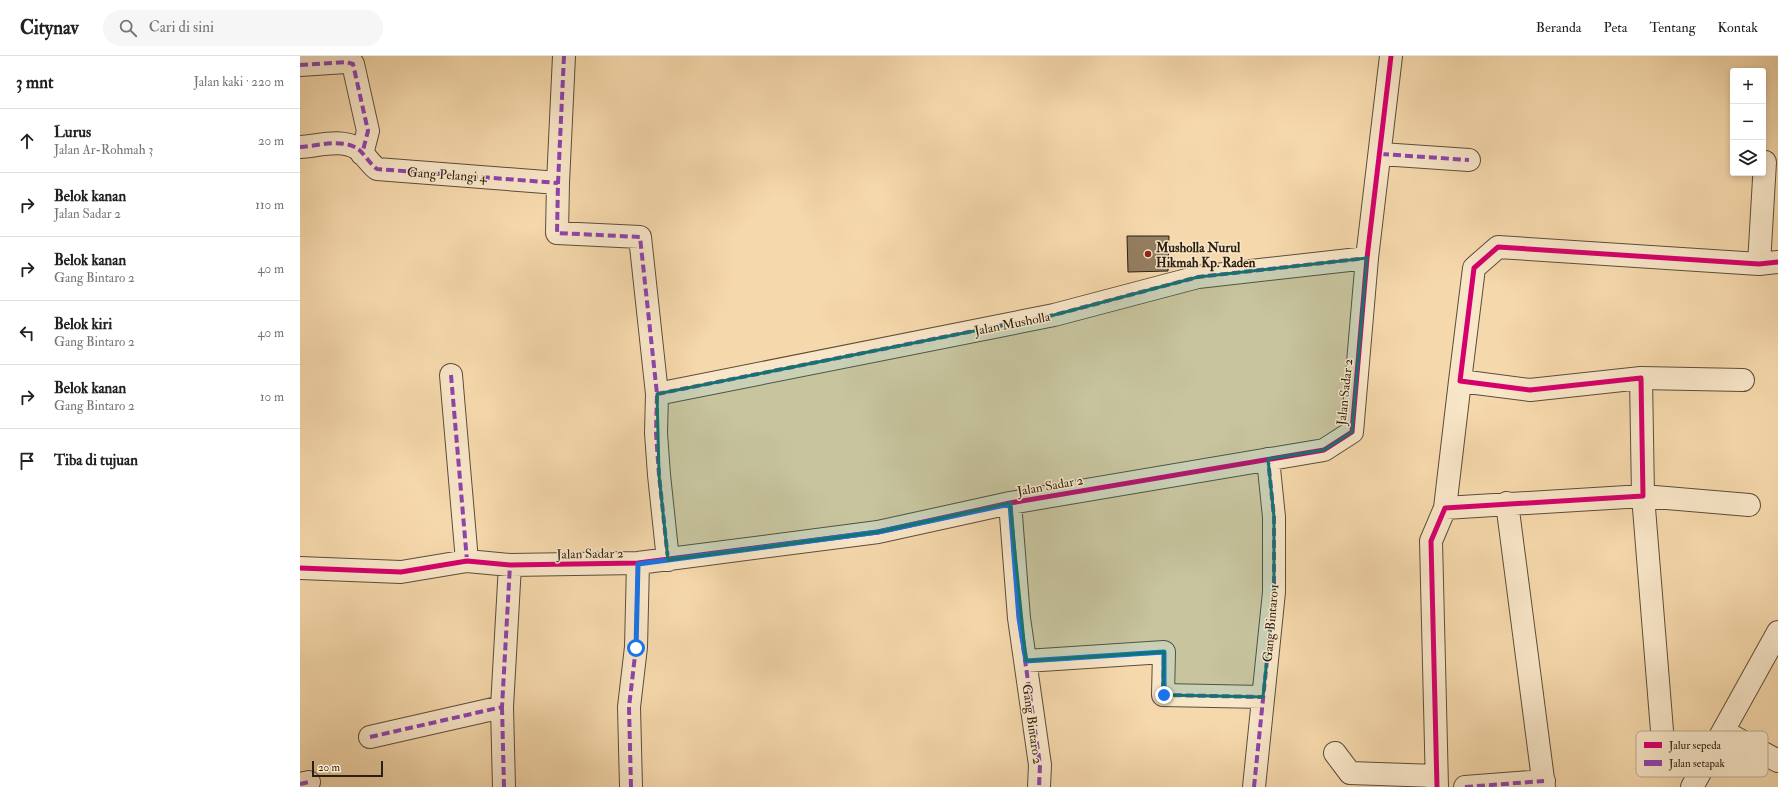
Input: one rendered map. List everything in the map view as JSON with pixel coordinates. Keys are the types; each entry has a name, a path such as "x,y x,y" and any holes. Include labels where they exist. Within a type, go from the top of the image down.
{"street":[{"path":"564,56 557,233 640,237 657,394 656,433 658,468 668,560"},
{"name":"Jalan Sadar 2","path":"300,568 401,572 467,561 510,565 638,564 878,532 1010,504 1324,450 1352,432 1367,258 1391,56"},
{"path":"300,147 354,148 368,131 353,64 346,62 305,72"},
{"name":"Gang Pelangi 4","path":"354,148 377,169 558,182"},
{"path":"1380,154 1469,160"},
{"path":"1335,753 1350,773 1437,782 1431,541 1445,508 1474,268 1498,247 1769,263 1766,176"},
{"name":"Jalan Musholla","path":"657,394 1054,315 1198,277 1367,258"},
{"path":"451,375 467,561"},
{"path":"1460,381 1530,390 1641,378 1743,380"},
{"path":"1641,378 1643,496 1662,731"},
{"name":"Gang Bintaro 1","path":"1254,787 1274,592 1274,516 1268,459"},
{"path":"1445,508 1506,503 1643,496 1749,505"},
{"path":"1465,787 1544,784 1506,503"},
{"name":"Gang Bintaro 2","path":"1010,504 1019,618 1040,765 1039,787"},
{"path":"631,787 629,707 636,648 638,564"},
{"path":"504,787 502,707 510,565"},
{"path":"1723,731 1778,632"},
{"path":"1026,661 1164,652 1164,695 1263,697"},
{"path":"370,737 502,707"},
{"path":"1768,756 1778,761"},
{"path":"1692,787 1698,777"}],"highlighted area":[{"path":"1367,258 1352,432 1324,450 1268,459 1274,517 1274,592 1263,697 1163,695 1164,652 1026,661 1010,503 878,532 668,560 659,475 657,394 1054,315 1198,277"}],"building":[{"name":"Musholla Nurul Hikmah Kp. Raden","path":"1127,236 1169,236 1168,271 1128,272"}],"marked path":[{"path":"564,56 557,233 640,237 657,394 656,433 668,560"},
{"path":"300,65 346,62 353,64 368,131 362,154"},
{"path":"300,147 337,143 345,144 360,150 377,169 558,183"},
{"path":"1381,154 1469,160"},
{"path":"657,394 1054,315 1198,277 1367,258"},
{"path":"451,375 467,561"},
{"path":"1254,787 1274,592 1274,517 1268,459"},
{"path":"1010,503 1019,618 1040,765 1039,787"},
{"path":"631,787 629,707 636,647 638,563"},
{"path":"370,737 502,707 510,565"},
{"path":"1026,661 1164,652 1163,695 1263,697"},
{"path":"502,707 504,787"},
{"path":"1465,787 1544,781"},
{"path":"300,784 309,782"}],"cycle path":[{"path":"300,568 401,572 467,561 510,565 638,563 878,532 1010,503 1324,450 1352,432 1367,258 1391,56"},
{"path":"1437,787 1431,541 1445,508 1643,496 1641,378 1530,390 1460,381 1474,268 1498,247 1759,264 1778,262"}],"place":[{"name":"Musholla Nurul Hikmah Kp. Raden","path":"1148,254"}],"route":[{"path":"636,648 638,564 878,532 1010,504 1019,618 1026,661 1164,652 1164,695"}]}
